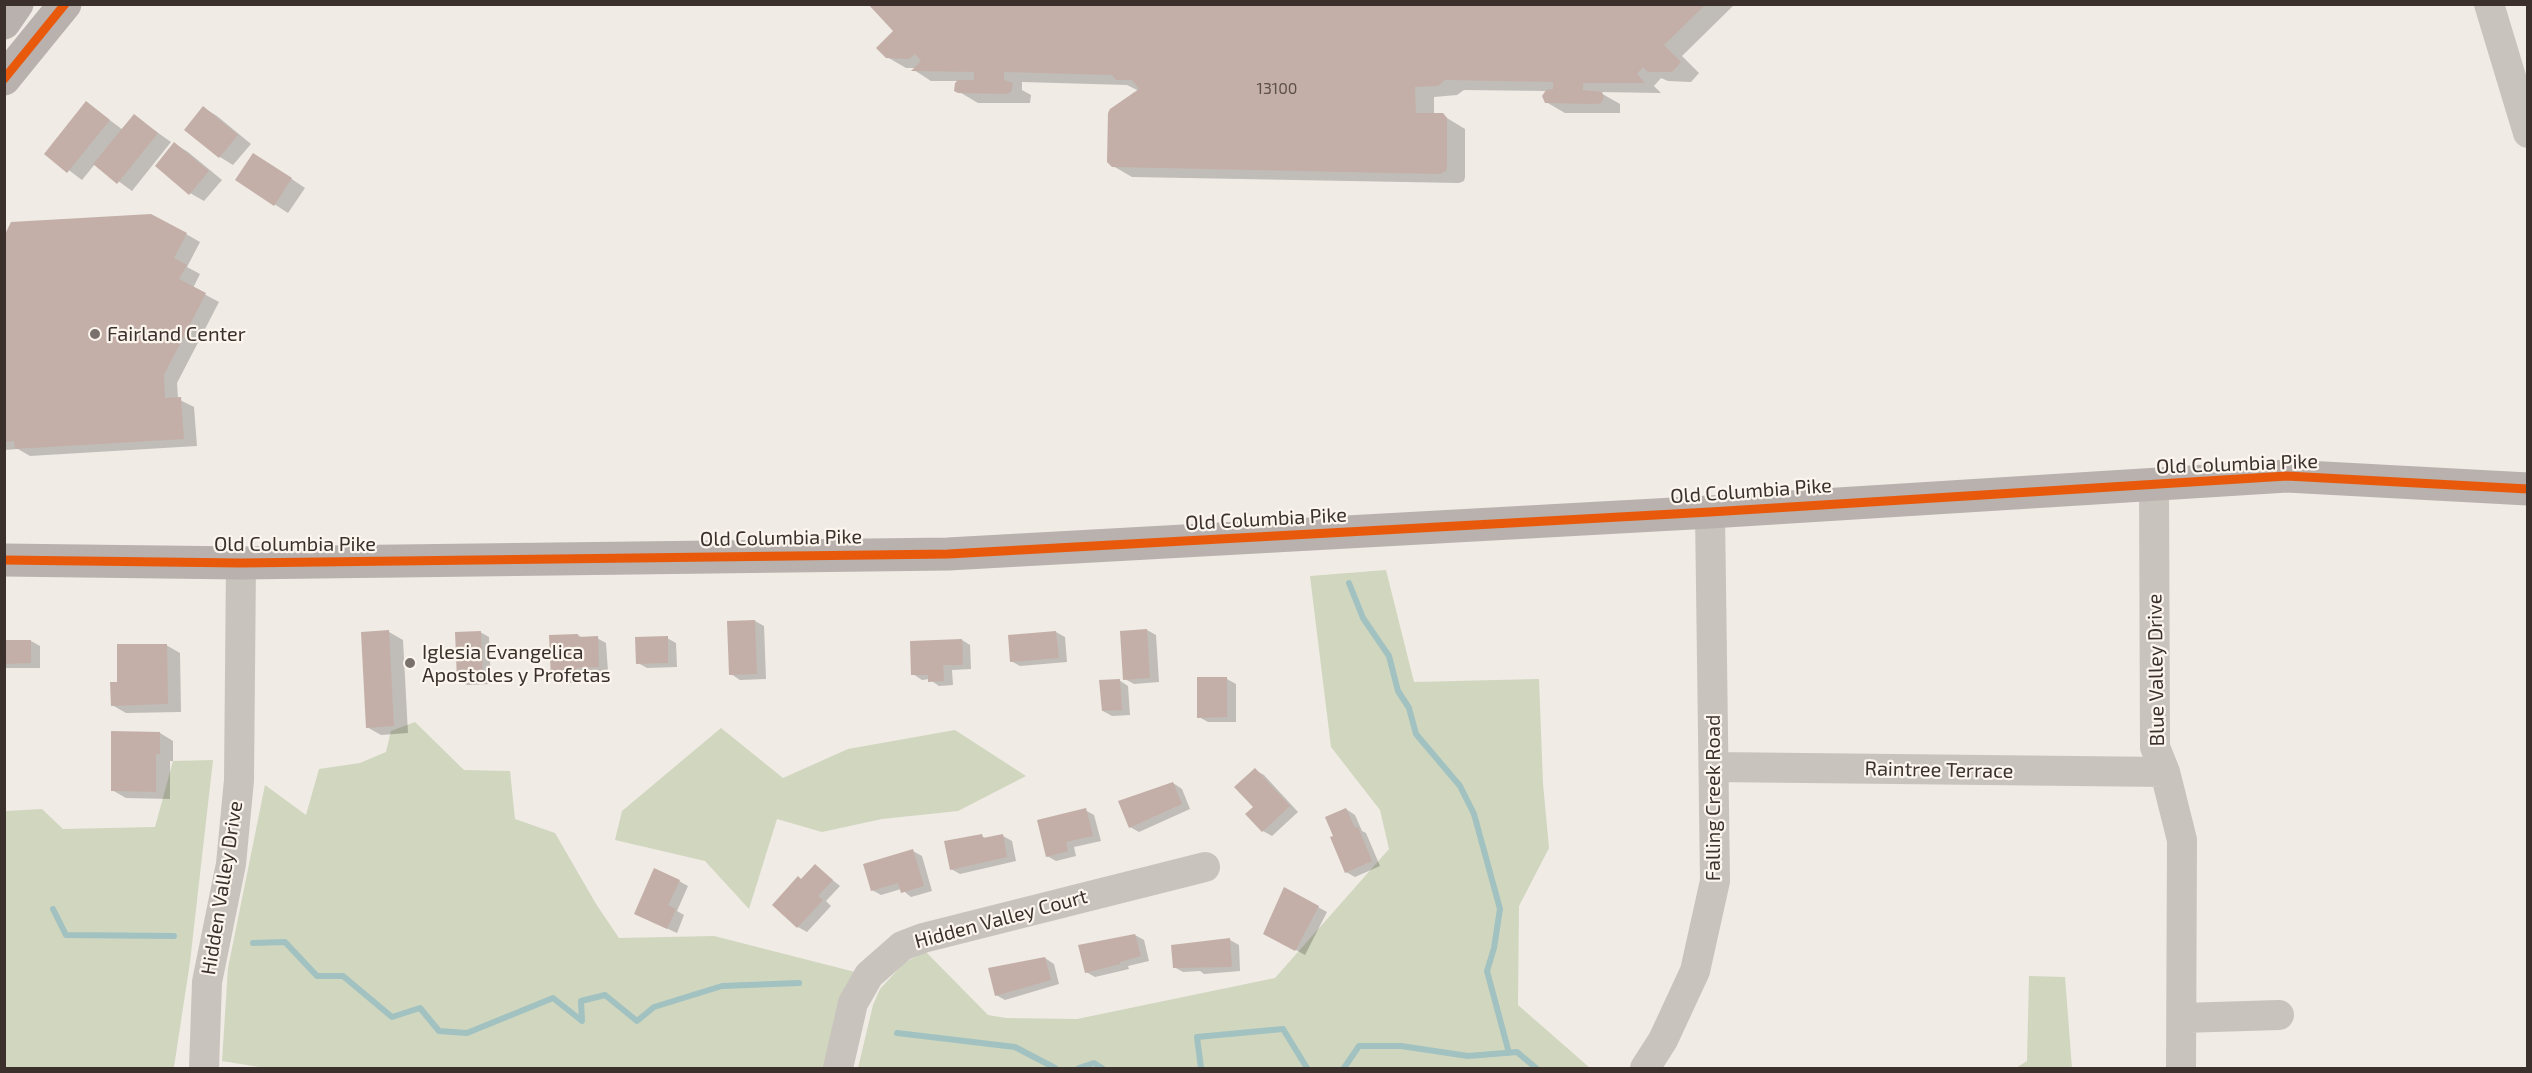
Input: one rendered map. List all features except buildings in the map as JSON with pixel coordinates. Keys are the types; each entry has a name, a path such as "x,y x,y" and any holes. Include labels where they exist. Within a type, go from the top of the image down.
{"main road":[{"path":"4,23 16,4"},
{"path":"4,79 65,4"},
{"name":"Old Columbia Pike","path":"4,560 241,563 948,554 1710,512 2287,476 2528,489"}],"street":[{"path":"2489,4 2528,133"},
{"name":"Blue Valley Drive","path":"2154,484 2155,747 2165,772 2182,840 2181,1068"},
{"name":"Falling Creek Road","path":"1645,1068 1663,1040 1695,971 1715,881 1710,512"},
{"name":"Hidden Valley Drive","path":"204,1068 207,982 231,864 239,780 241,563"},
{"name":"Raintree Terrace","path":"1714,768 2165,772"},
{"name":"Hidden Valley Court","path":"838,1068 853,1003 869,975 902,946 923,938 1205,867"},
{"path":"2182,1018 2279,1015"}],"green space":[{"path":"1386,570 1414,682 1539,679 1543,784 1549,848 1519,906 1518,1005 1590,1068 858,1068 873,1005 880,989 905,962 926,952 988,1015 1006,1018 1077,1019 1275,978 1389,849 1380,810 1331,747 1310,576"},
{"path":"415,722 464,770 510,771 515,819 555,833 596,904 619,938 714,936 859,973 830,1068 265,1068 222,1061 228,968 265,785 306,815 319,769 360,763 386,752 391,731"},
{"path":"721,728 783,778 848,749 955,730 1026,776 958,811 882,819 822,832 777,819 749,909 705,861 615,840 622,811"},
{"path":"213,760 190,962 174,1067 5,1068 5,811 42,809 63,829 155,827 173,761"},
{"path":"2029,976 2065,977 2072,1068 2016,1068 2027,1061"}],"waterway":[{"path":"1349,583 1363,618 1389,656 1398,691 1409,708 1416,734 1460,786 1474,814 1500,909 1494,948 1487,971 1509,1053"},
{"path":"53,909 66,935 174,936"},
{"path":"253,943 285,942 317,976 343,976 392,1017 420,1008 439,1031 467,1033 553,998 582,1021 581,1001 605,995 637,1021 654,1007 722,986 799,983"},
{"path":"1201,1068 1197,1037 1283,1029 1307,1068"},
{"path":"897,1033 1015,1047 1055,1068"},
{"path":"1344,1068 1359,1046 1401,1046 1468,1056 1517,1052 1536,1068"},
{"path":"1079,1068 1094,1063 1102,1068"}],"cycle path":[{"path":"4,79 65,4"},
{"path":"4,560 241,563 948,554 1710,512 2287,476 2528,489"}],"place":[{"name":"Fairland Center","path":"95,334"},
{"name":"Iglesia Evangelica Apostoles y Profetas","path":"410,663"}]}
